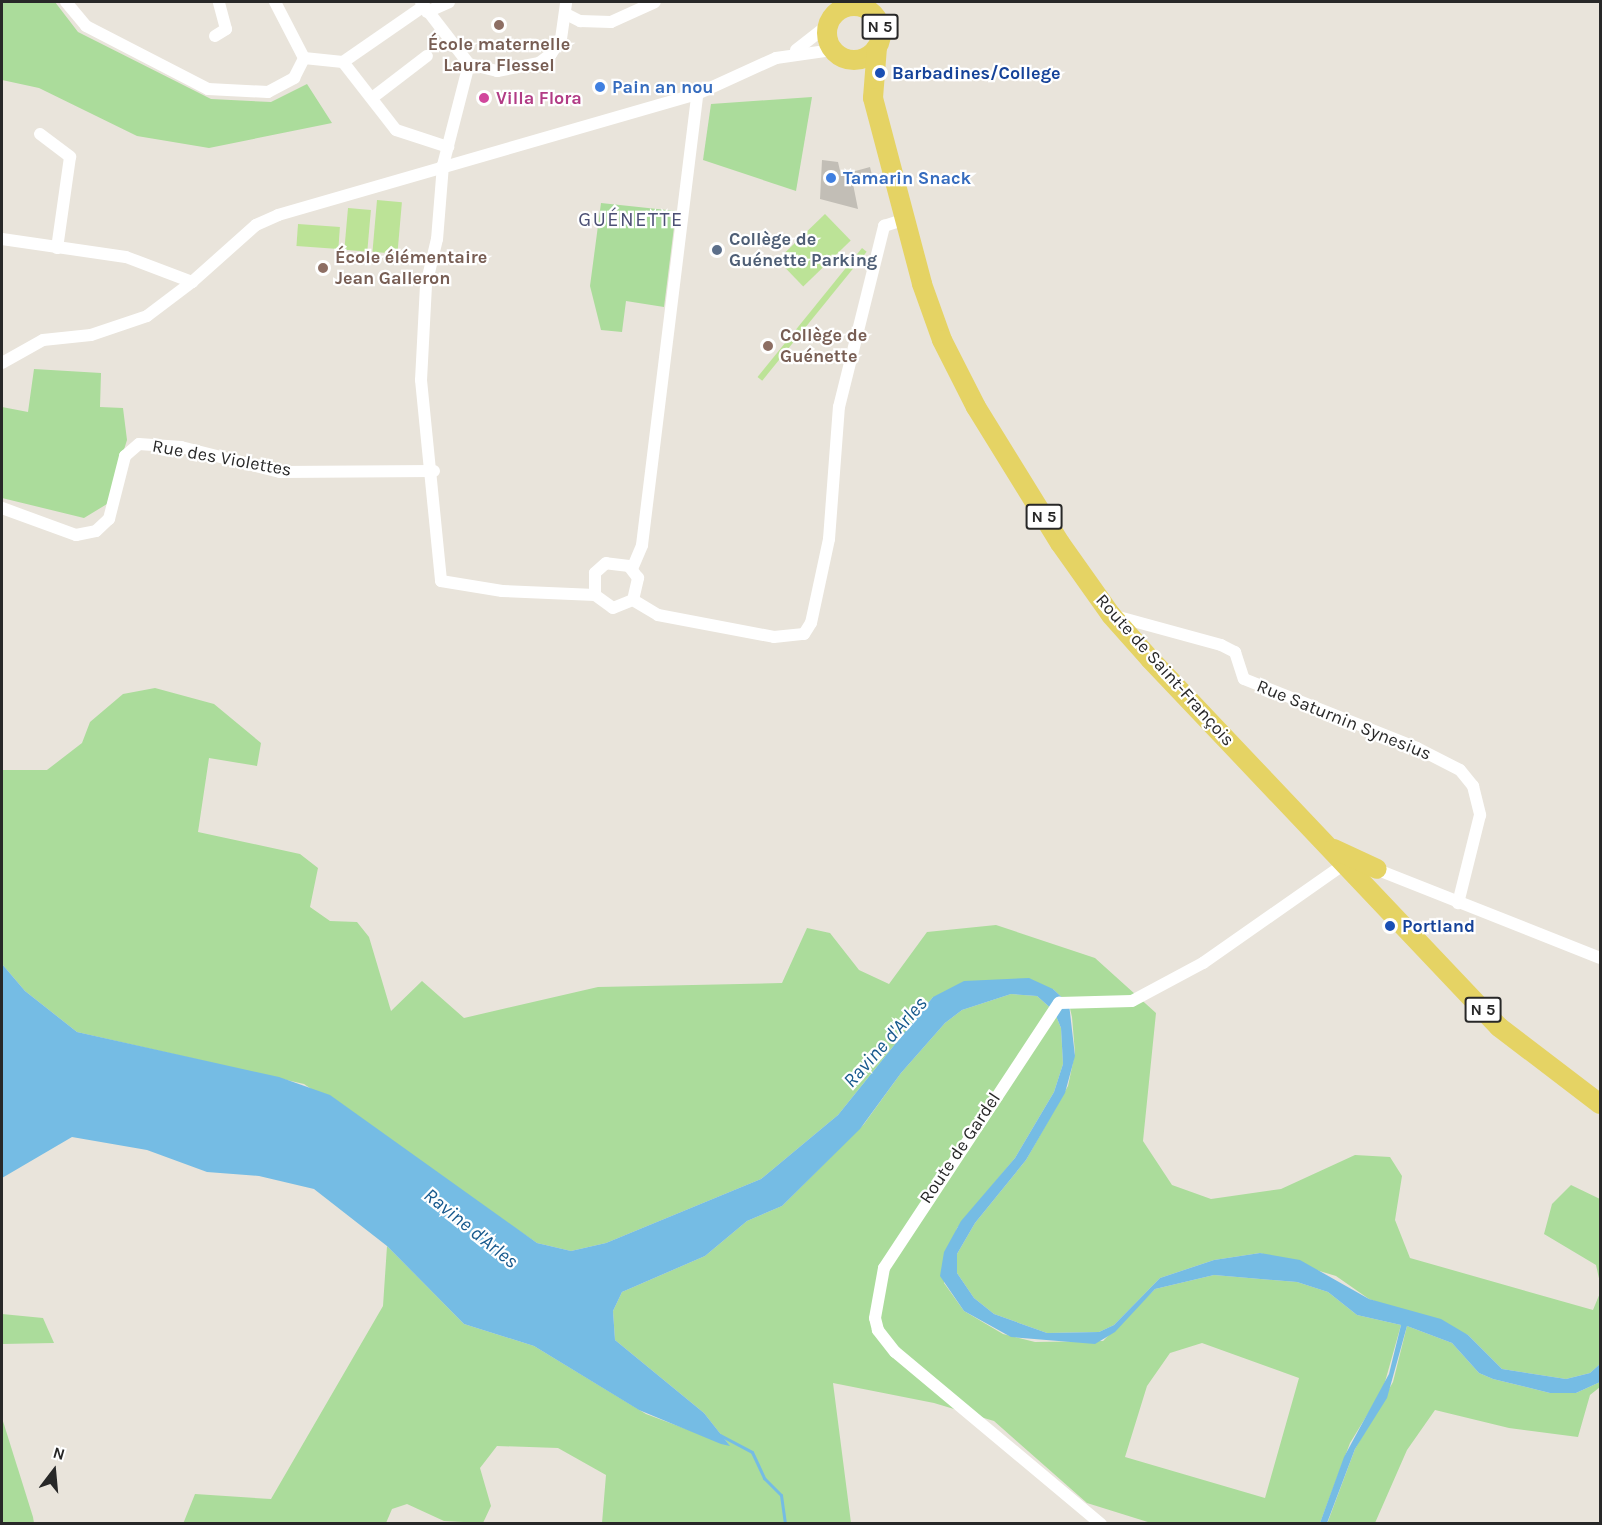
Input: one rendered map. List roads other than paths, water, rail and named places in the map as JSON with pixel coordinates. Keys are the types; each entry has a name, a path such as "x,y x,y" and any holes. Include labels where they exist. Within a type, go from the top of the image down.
{"main road":[{"name":"N 5","path":"862,5 878,22 877,47 864,58 840,55 835,13 862,5"},
{"name":"Route de Saint-François","path":"877,47 873,98 922,284 963,383 1060,543 1111,615 1350,872 1499,1027 1600,1104"},
{"name":"Route de Saint-François","path":"840,55 873,98"},
{"path":"1326,846 1384,873 1378,900"}],"street":[{"path":"66,2 86,26 208,89 268,92 294,78 304,58"},
{"path":"215,36 226,29 219,2"},
{"path":"275,2 304,58"},
{"path":"304,58 343,62 424,7 449,2"},
{"path":"424,7 469,64 497,71 539,63 561,39 566,8 596,24 611,22 655,2"},
{"path":"2,363 43,340 91,335 147,316 192,282 256,225 278,215 414,178 442,165 698,94 789,54 835,13"},
{"path":"789,54 840,55"},
{"path":"372,98 427,56"},
{"path":"343,62 402,134 448,147"},
{"path":"469,64 442,165 437,239 426,285 421,380 434,471 441,580 502,591 594,595 613,608 633,600 639,586 632,569 642,545 698,94"},
{"path":"40,134 70,157 57,248"},
{"path":"633,600 658,615 774,637 804,634 811,623 830,539 838,407 884,226 905,219"},
{"path":"2,239 126,258 192,282"},
{"name":"Rue des Violettes","path":"2,508 76,535 96,531 110,519 125,456 139,444 181,447 280,472 434,471"},
{"path":"594,595 592,580 600,568 614,562 632,569"},
{"name":"Rue Saturnin Synesius","path":"1111,615 1221,645 1235,652 1244,679 1417,748 1460,770 1473,786 1480,815 1458,903"},
{"path":"1350,872 1384,873 1600,958"},
{"name":"Route de Gardel","path":"1101,1524 895,1352 878,1330 875,1318 884,1268 1050,1011 1067,1000 1132,1001 1203,963 1350,872"}],"water":[{"name":"Ravine d'Arles","path":"2,964 25,991 77,1032 279,1077 330,1095 537,1243 571,1251 606,1243 761,1179 838,1115 933,997 964,981 1029,978 1053,989 1069,1004 1075,1056 1065,1093 1026,1160 975,1223 957,1254 957,1273 974,1298 994,1314 1047,1333 1099,1332 1114,1325 1160,1278 1214,1260 1260,1253 1300,1260 1369,1299 1441,1319 1468,1335 1502,1369 1566,1379 1590,1373 1600,1364 1600,1382 1576,1393 1550,1393 1493,1379 1479,1373 1452,1343 1407,1326 1387,1398 1355,1449 1327,1523 1320,1523 1344,1457 1389,1374 1401,1325 1357,1315 1328,1292 1297,1282 1214,1275 1155,1289 1115,1332 1095,1344 1011,1337 964,1311 940,1276 944,1252 961,1221 1015,1158 1054,1092 1063,1064 1061,1028 1054,1011 1037,996 1011,994 962,1010 945,1023 901,1073 860,1129 782,1206 747,1221 705,1256 622,1292 613,1311 615,1340 704,1413 730,1446 721,1444 639,1410 534,1346 464,1324 387,1246 314,1189 259,1176 207,1172 147,1150 72,1137 2,1178"}],"waterway":[{"path":"720,1435 752,1452 764,1478 781,1495 785,1524"}],"place":[{"name":"École maternelle Laura Flessel","path":"499,25"},
{"name":"Barbadines/College","path":"880,73"},
{"name":"Pain an nou","path":"600,87"},
{"name":"Villa Flora","path":"484,98"},
{"name":"Tamarin Snack","path":"831,178"},
{"name":"Collège de Guénette Parking","path":"717,250"},
{"name":"École élémentaire Jean Galleron","path":"323,268"},
{"name":"Collège de Guénette","path":"768,346"},
{"name":"Portland","path":"1390,926"}],"district":[{"name":"GUÉNETTE","path":"631,219"}]}
